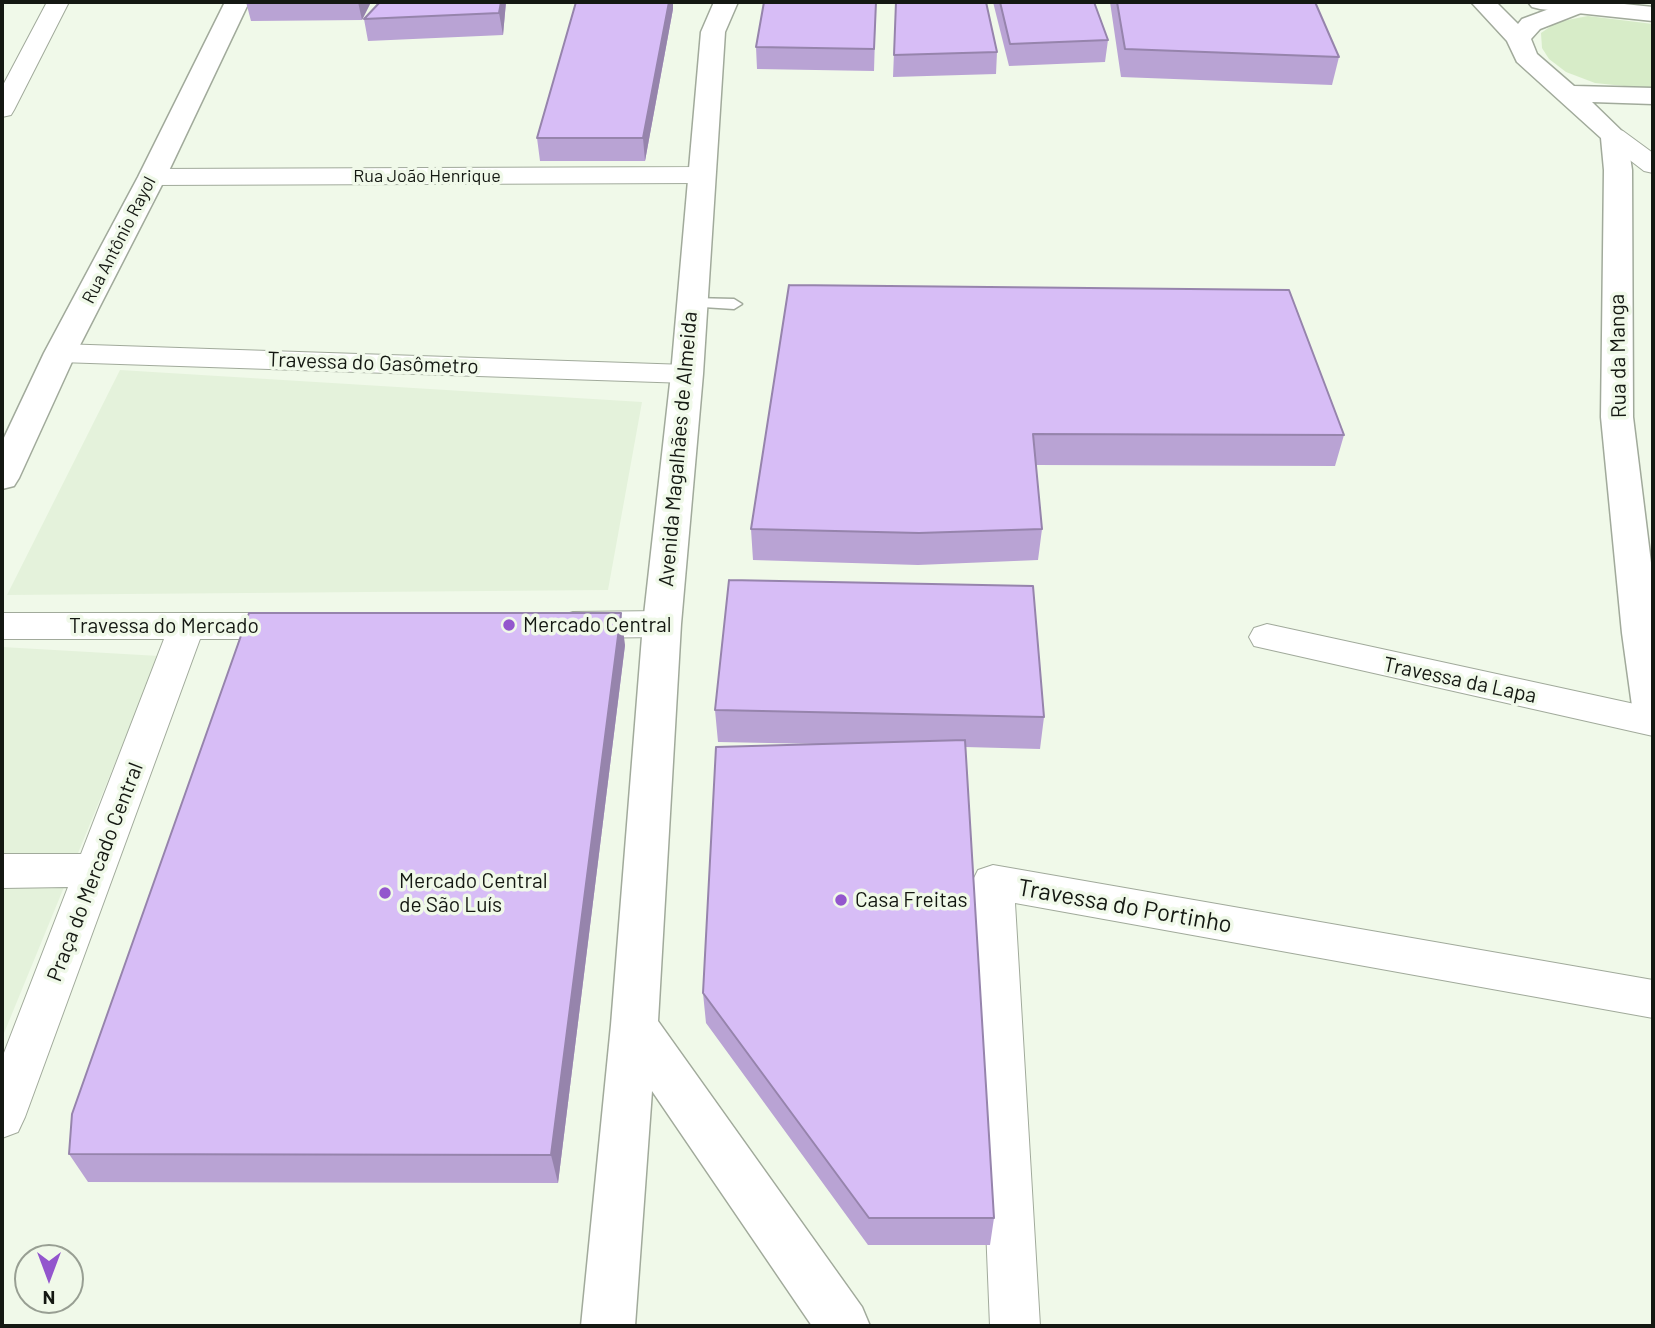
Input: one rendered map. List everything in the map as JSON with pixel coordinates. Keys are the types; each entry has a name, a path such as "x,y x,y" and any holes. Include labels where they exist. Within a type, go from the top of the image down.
{"street":[{"path":"2,110 58,2"},
{"name":"Rua Antônio Rayol","path":"2,478 60,353 152,177 237,2"},
{"path":"698,2 713,32"},
{"name":"Avenida Magalhães de Almeida","path":"608,1326 634,1025 662,624 687,374 713,32 726,2"},
{"path":"1483,2 1517,38 1526,57 1614,136 1653,164"},
{"path":"1540,2 1653,15"},
{"path":"1517,38 1531,24 1578,6"},
{"path":"1566,94 1653,96"},
{"name":"Rua da Manga","path":"1614,136 1618,170 1617,417 1641,633 1653,713"},
{"name":"Rua João Henrique","path":"152,177 702,175"},
{"name":"Travessa do Gasômetro","path":"60,353 687,374"},
{"path":"537,625 662,624"},
{"name":"Travessa do Mercado","path":"2,626 327,626"},
{"name":"Praça do Mercado Central","path":"2,1117 187,626"},
{"name":"Travessa da Lapa","path":"1267,637 1653,722"},
{"path":"2,871 95,870"},
{"name":"Travessa do Portinho","path":"1015,1326 993,882 1653,999"},
{"path":"634,1025 843,1326"}],"lane":[{"path":"692,303 734,303"}],"shaded area":[{"path":"1588,16 1653,24 1653,89 1595,83 1566,72 1549,59 1542,48 1541,33 1557,22"},
{"path":"120,370 642,402 608,590 7,595"},
{"path":"2,647 159,656 2,1038"}],"building":[{"path":"380,2 501,2 499,13 364,19"},
{"path":"576,2 669,2 643,138 537,138"},
{"path":"764,2 876,2 874,49 756,47"},
{"path":"896,2 986,2 997,52 894,55"},
{"path":"1000,2 1094,2 1108,40 1010,44"},
{"path":"1117,2 1315,2 1339,57 1125,49"},
{"path":"789,285 1289,290 1344,435 1033,434 1042,529 919,533 751,529"},
{"path":"729,580 1033,586 1044,717 715,710"},
{"name":"Mercado Central de São Luís","path":"249,613 621,613 551,1155 69,1154 72,1114"},
{"name":"Casa Freitas","path":"965,740 994,1218 869,1218 703,993 716,747"}],"place":[{"name":"Mercado Central","path":"509,625"},
{"name":"Mercado Central de São Luís","path":"385,893"},
{"name":"Casa Freitas","path":"841,900"}]}
